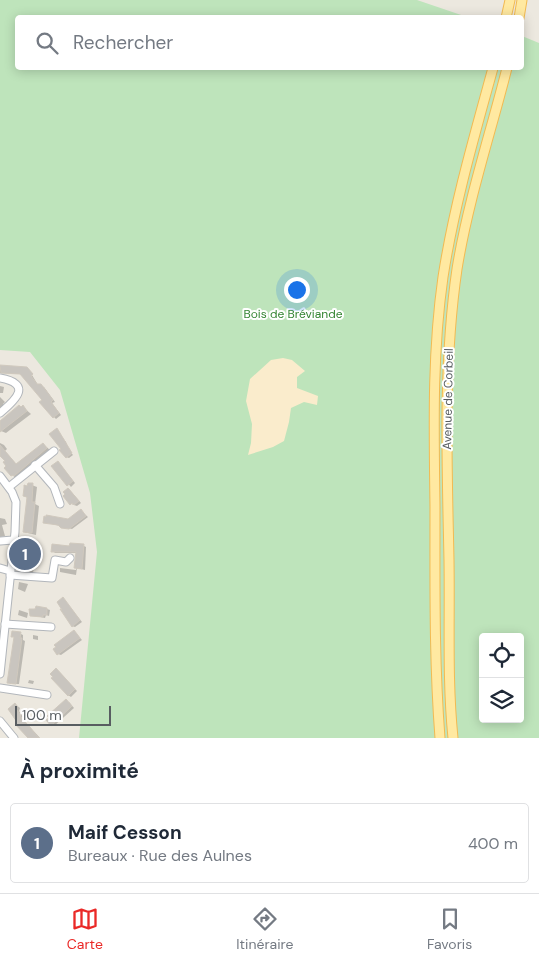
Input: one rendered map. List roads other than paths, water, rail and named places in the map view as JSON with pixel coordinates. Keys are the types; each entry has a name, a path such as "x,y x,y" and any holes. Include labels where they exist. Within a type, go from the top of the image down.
{"main road":[{"path":"507,15 510,0"},
{"path":"520,15 522,0"},
{"path":"440,738 437,672 434,469 436,337 443,276 454,214 492,70"},
{"name":"Avenue de Corbeil","path":"453,738 450,690 447,407 450,330 463,235 478,172 506,70"}],"street":[{"path":"0,378 12,380 19,389 15,401 0,412"},
{"path":"9,487 54,451"},
{"path":"35,465 54,487 60,504"},
{"path":"0,476 9,487 16,502 15,532 0,674"},
{"path":"0,541 13,540"},
{"path":"0,568 10,573 52,578 55,560 66,562 70,558"},
{"path":"5,624 51,627"},
{"path":"0,688 47,695"},
{"path":"0,721 14,738"}],"place":[{"name":"Maif Cesson","path":"25,554"}],"park label":[{"name":"Bois de Bréviande","path":"293,314"}]}
